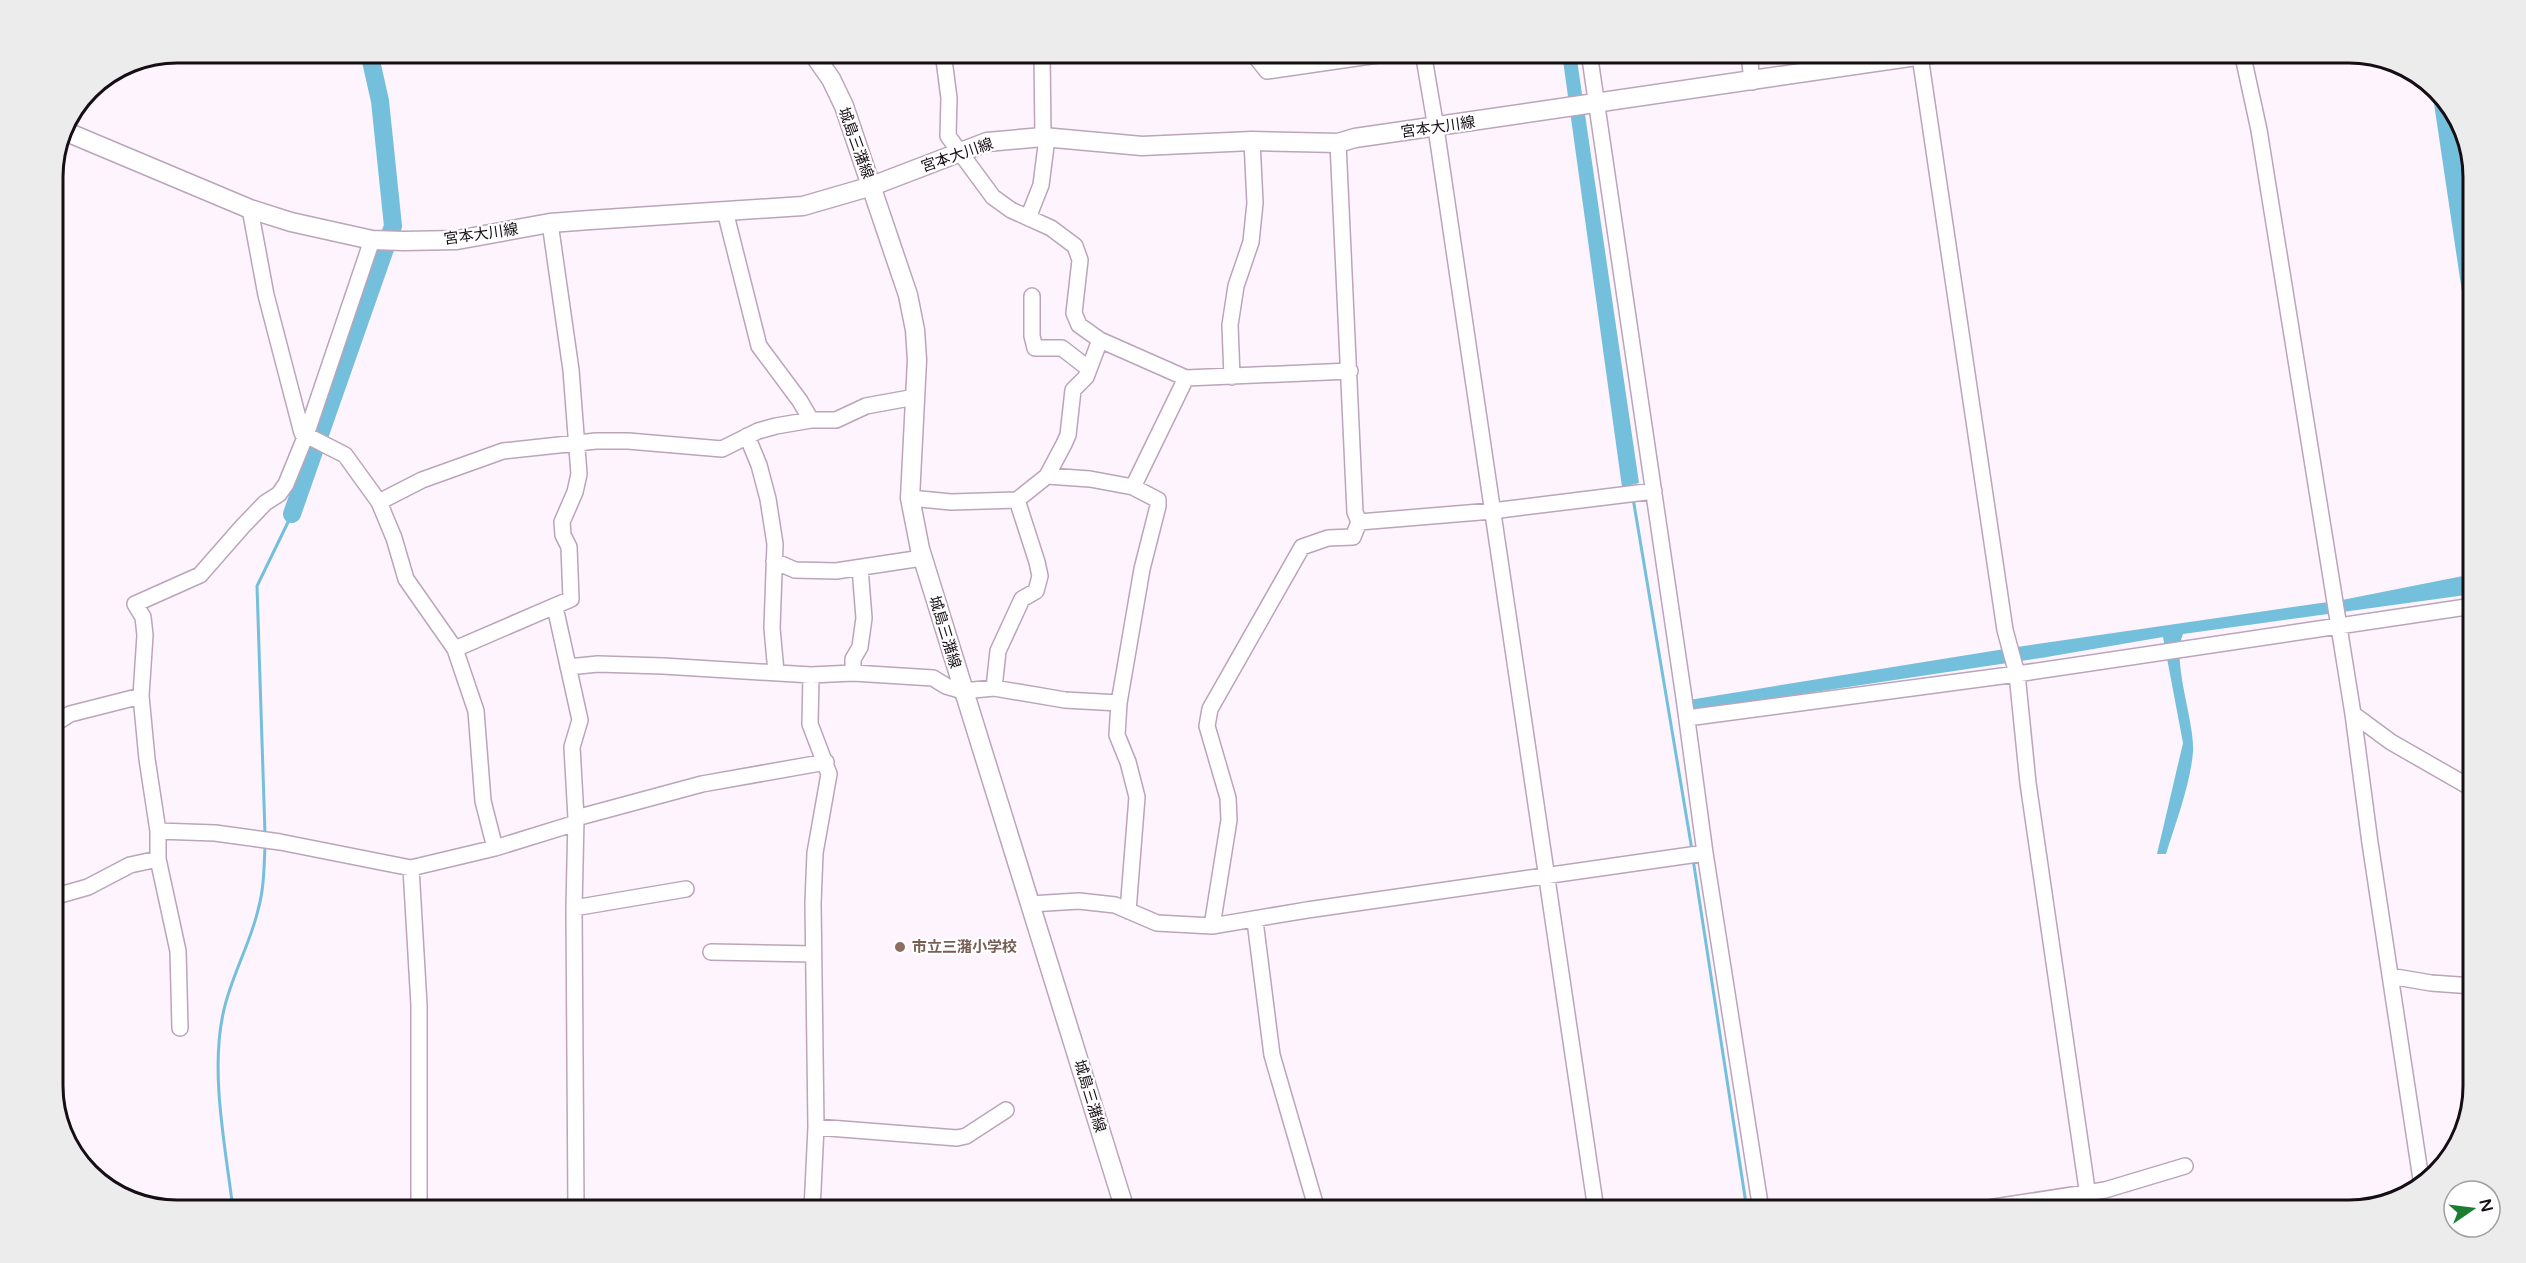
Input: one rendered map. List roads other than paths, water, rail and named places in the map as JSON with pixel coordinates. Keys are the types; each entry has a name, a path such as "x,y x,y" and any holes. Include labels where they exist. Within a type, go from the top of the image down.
{"main road":[{"name":"城島三潴線","path":"820,63 831,79 844,106 908,295 915,330 917,360 910,498 922,558 1122,1200"},
{"name":"宮本大川線","path":"72,134 250,209 291,222 376,240 457,240 550,223 803,206 872,186 987,142 1045,137 1142,146 1252,141 1338,143 1355,138 1870,63"}],"street":[{"path":"944,63 949,98 948,136 993,197 1011,210 1051,228 1075,246 1080,260 1074,313 1079,324 1100,340 1186,378 1350,371"},
{"path":"1028,218 1041,185 1045,137 1042,63"},
{"path":"1260,63 1267,71 1322,63"},
{"path":"1425,63 1595,1200"},
{"path":"1590,63 1593,104 1654,491 1705,854 1759,1200"},
{"path":"1750,63 1752,82"},
{"path":"1915,63 2005,630 2015,670 2028,783 2089,1200"},
{"path":"2244,63 2259,130 2337,626 2353,714 2420,1176"},
{"path":"1232,376 1230,325 1236,286 1251,242 1255,203 1252,141"},
{"path":"1212,926 1229,820 1228,798 1207,726 1210,709 1302,547 1328,538 1353,537 1359,522 1355,512 1338,143"},
{"path":"250,209 266,294 302,433 345,455 379,502 394,538 406,579 455,649 476,711 483,801 495,848"},
{"path":"725,211 759,346 800,401 811,420"},
{"path":"455,649 571,599 569,547 563,535 562,522 575,492 579,474 571,370 550,223"},
{"path":"180,1028 178,951 158,859 158,831 147,759 141,696 145,635 143,617 135,604 200,575 265,503 279,494 306,435 376,240"},
{"path":"1032,296 1032,336 1035,348 1062,348 1089,369"},
{"path":"910,498 951,502 1017,500 1047,476 1068,435 1072,390 1086,376 1100,340"},
{"path":"1133,487 1186,378"},
{"path":"379,502 422,480 503,451 628,441 722,449 747,436 776,426 811,420 836,420 866,406 915,397"},
{"path":"747,436 759,465 768,499 775,544 772,628 776,672"},
{"path":"1047,476 1090,479 1133,487 1158,500 1142,569 1119,703 1117,735 1128,762 1137,797 1128,911"},
{"path":"1359,522 1492,511 1654,491"},
{"path":"994,688 998,651 1022,599 1036,591 1040,576 1017,500"},
{"path":"774,561 795,570 812,571 860,568 922,558"},
{"path":"853,673 853,659 860,646 864,618 860,568"},
{"path":"555,607 580,720 572,747 576,820 574,908 576,1200"},
{"path":"1686,708 2015,670 2463,607"},
{"path":"568,667 598,664 811,675 853,673 933,678 946,686 963,691 994,688 1065,700 1119,703"},
{"path":"811,675 810,724 829,774 815,853 813,954 816,1127 812,1200"},
{"path":"63,718 70,714 141,696"},
{"path":"2353,714 2391,742 2463,783"},
{"path":"158,831 215,833 260,839 411,868 495,848 576,820 702,784 826,762"},
{"path":"1030,904 1079,902 1115,905 1157,923 1212,926 1255,921 1307,910 1705,854"},
{"path":"63,894 88,887 130,865 158,859"},
{"path":"411,868 419,1005 419,1200"},
{"path":"574,908 686,889"},
{"path":"1255,921 1272,1055 1314,1200"},
{"path":"711,952 813,954"},
{"path":"2390,976 2431,983 2463,985"},
{"path":"816,1127 957,1138 966,1136 1006,1110"},
{"path":"2041,1200 2104,1190 2185,1166"}],"water":[{"path":"1563,63 1577,63 1639,483 1622,487"},
{"path":"2434,101 2451,126 2461,155 2463,169 2463,299"},
{"path":"2463,576 2463,595 2183,634 2180,646 2181,675 2191,724 2193,752 2186,791 2166,854 2157,854 2183,743 2163,637 2041,658 1709,708 1690,708 1689,700 2017,647 2342,600"}],"waterway":[{"path":"292,514 393,226 380,101 371,63"},
{"path":"1633,498 1692,850"},
{"path":"265,834 257,586 292,514"},
{"path":"232,1200 219,1087 219,1037 226,1001 260,902 265,846"},
{"path":"1693,859 1745,1200"}],"place":[{"name":"市立三潴小学校","path":"900,947"}]}
